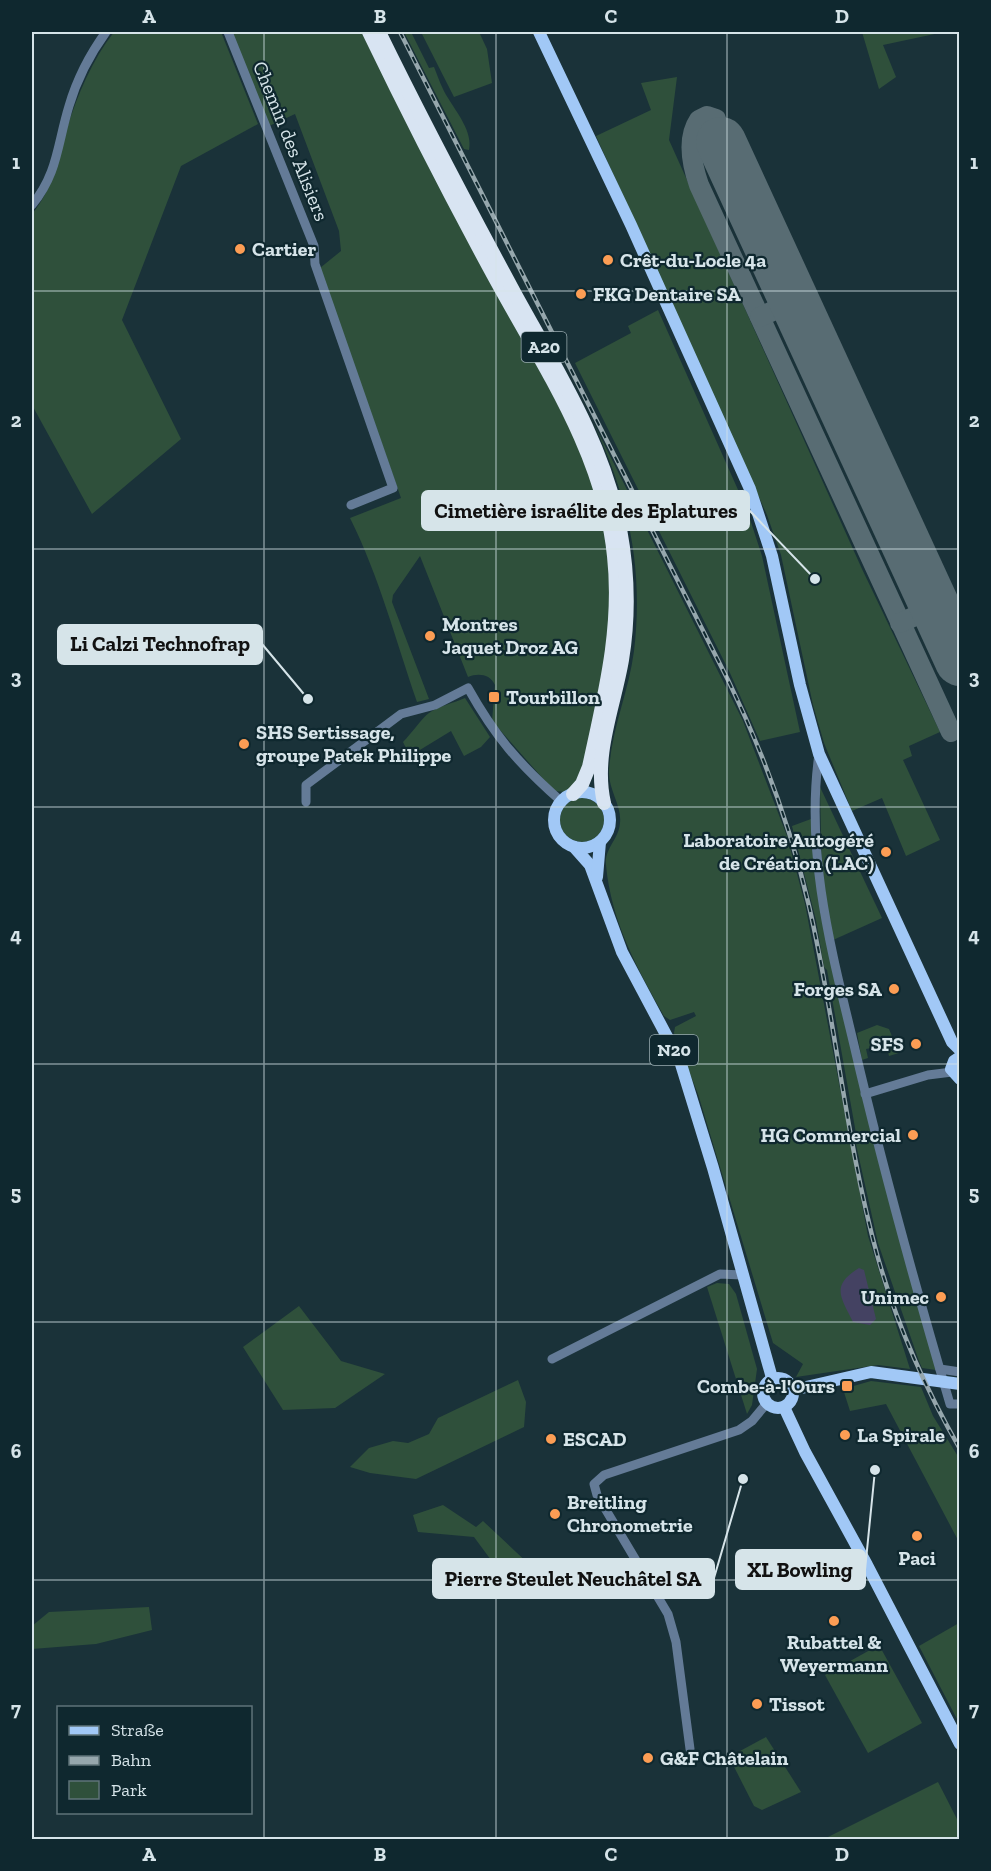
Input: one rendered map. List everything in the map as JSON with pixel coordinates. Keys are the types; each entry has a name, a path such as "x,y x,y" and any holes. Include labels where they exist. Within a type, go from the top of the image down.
{"highway":[{"name":"A20","path":"369,32 444,182 572,419 592,463 604,500 616,570 615,634 589,767 582,784 568,798"},
{"name":"A20","path":"379,32 453,180 580,414 609,484 624,553 626,606 622,659 599,770 604,803"}],"main road":[{"path":"539,32 736,454 766,532 800,685 819,754 956,1060"},
{"path":"568,798 593,795 604,803"},
{"name":"N20","path":"568,798 556,814 556,828 562,839 574,847 590,865 621,952 680,1061 772,1378 765,1384 762,1392 767,1403"},
{"name":"N20","path":"597,881 600,842 609,826 609,814 604,803"},
{"path":"574,847 588,848 600,842"},
{"path":"793,1390 850,1375 881,1372 960,1384"},
{"path":"767,1403 776,1408 784,1407 791,1400 793,1390 785,1379 772,1378"},
{"path":"784,1407 805,1452 960,1744"}],"street":[{"path":"32,205 46,188 69,105 93,51 106,32"},
{"name":"Chemin des Alisiers","path":"228,32 314,246 315,264 393,489 351,505"},
{"path":"306,802 306,785 401,714 435,705 468,687 500,741 528,772 568,798"},
{"path":"819,754 814,801 821,902 865,1094 940,1369 950,1404 960,1404"},
{"path":"865,1094 928,1074 956,1060"},
{"path":"552,1359 720,1274 742,1275"},
{"path":"940,1369 960,1372"},
{"path":"690,1749 676,1642 668,1614 595,1492 596,1480 739,1430 752,1421 767,1403"}],"green space":[{"path":"114,32 221,32 258,124 181,166 122,320 181,439 92,514 32,405 32,214 50,184 71,115 86,78"},
{"path":"230,32 362,32 572,430 600,507 608,547 612,588 606,659 597,706 581,776 566,792 554,791 492,721 495,685 483,675 468,677 420,556 393,595 392,602 429,699 417,702 378,586 350,518 401,498 320,268 341,251 339,231 295,114 269,126"},
{"path":"404,32 411,32 429,68 434,67 444,91 460,116 469,136 469,150 464,149"},
{"path":"421,32 479,32 487,49 492,83 454,97"},
{"path":"862,32 880,34 944,32 883,45 896,77 879,89"},
{"path":"677,77 669,140 862,569 940,732 909,746 912,756 903,760 940,840 906,856 882,798 852,811 824,743 813,705 781,555 767,515 596,136 651,110 641,83"},
{"path":"658,310 747,510 762,556 800,732 760,741 730,673 575,363 631,333 628,326"},
{"path":"593,422 743,721 787,836 805,904 868,1236 910,1369 878,1365 796,1377 803,1364 773,1343 698,1094 674,1033 675,1027 696,1016 694,1012 670,1020 664,1016 635,962 619,925 606,865 607,854 620,823 609,771 613,741 634,651 637,590 635,561 624,505 616,478"},
{"path":"465,698 490,737 481,747 464,756 451,731 410,756 403,742 423,719 437,708"},
{"path":"820,787 882,918 833,940 822,884"},
{"path":"582,798 598,804 604,820 598,836 582,842 566,836 560,820 566,804"},
{"path":"811,819 819,904 936,1370 922,1368 878,1243 855,1140 857,1139 827,970 824,967 816,920 792,826"},
{"path":"877,1025 889,1029 899,1053 889,1056 886,1045 866,1049 868,1058 862,1060 857,1033"},
{"path":"717,1283 729,1284 736,1294 757,1369 752,1405 747,1414 707,1287"},
{"path":"299,1306 341,1361 385,1374 335,1408 283,1410 243,1347"},
{"path":"518,1380 526,1402 524,1427 416,1479 370,1473 350,1467 369,1448 393,1441 408,1443 429,1434 438,1418"},
{"path":"871,1381 921,1387 933,1416 959,1458 959,1542 886,1404 850,1411 843,1389"},
{"path":"443,1505 476,1527 483,1521 548,1582 516,1594 474,1537 418,1532 413,1515"},
{"path":"149,1607 152,1630 96,1644 32,1649 32,1626 49,1612"},
{"path":"959,1623 959,1723 919,1646"},
{"path":"879,1645 922,1723 868,1753 825,1675"},
{"path":"766,1737 801,1792 762,1810 754,1806 729,1757"},
{"path":"938,1782 959,1823 959,1839 824,1839"}],"shaded area":[{"path":"859,1268 864,1270 876,1319 870,1325 853,1322 842,1299 841,1286 850,1274"}],"taxiway":[{"path":"721,142 716,119 707,116 699,120 691,144 692,161 699,185 951,732"},
{"path":"760,317 794,301"},
{"path":"900,623 935,607"}],"runway":[{"path":"721,142 960,661"}],"railway":[{"path":"400,32 728,680 753,735 785,819 809,906 827,994 849,1127 878,1258 913,1356 960,1449"}],"place":[{"name":"Cartier","path":"240,249"},
{"name":"Crêt-du-Locle 4a","path":"608,260"},
{"name":"FKG Dentaire SA","path":"581,294"},
{"name":"Cimetière israélite des Eplatures","path":"815,579"},
{"name":"Montres Jaquet Droz AG","path":"430,636"},
{"name":"Tourbillon","path":"494,697"},
{"name":"Li Calzi Technofrap","path":"308,699"},
{"name":"SHS Sertissage, groupe Patek Philippe","path":"244,744"},
{"name":"Laboratoire Autogéré de Création (LAC)","path":"886,852"},
{"name":"Forges SA","path":"894,989"},
{"name":"SFS","path":"916,1044"},
{"name":"HG Commercial","path":"913,1135"},
{"name":"Unimec","path":"941,1297"},
{"name":"Combe-à-l'Ours","path":"847,1386"},
{"name":"La Spirale","path":"845,1435"},
{"name":"ESCAD","path":"551,1439"},
{"name":"XL Bowling","path":"875,1470"},
{"name":"Pierre Steulet Neuchâtel SA","path":"743,1479"},
{"name":"Breitling Chronometrie","path":"555,1514"},
{"name":"Paci","path":"917,1536"},
{"name":"Rubattel & Weyermann","path":"834,1621"},
{"name":"Tissot","path":"757,1704"},
{"name":"G&F Châtelain","path":"648,1758"}]}
